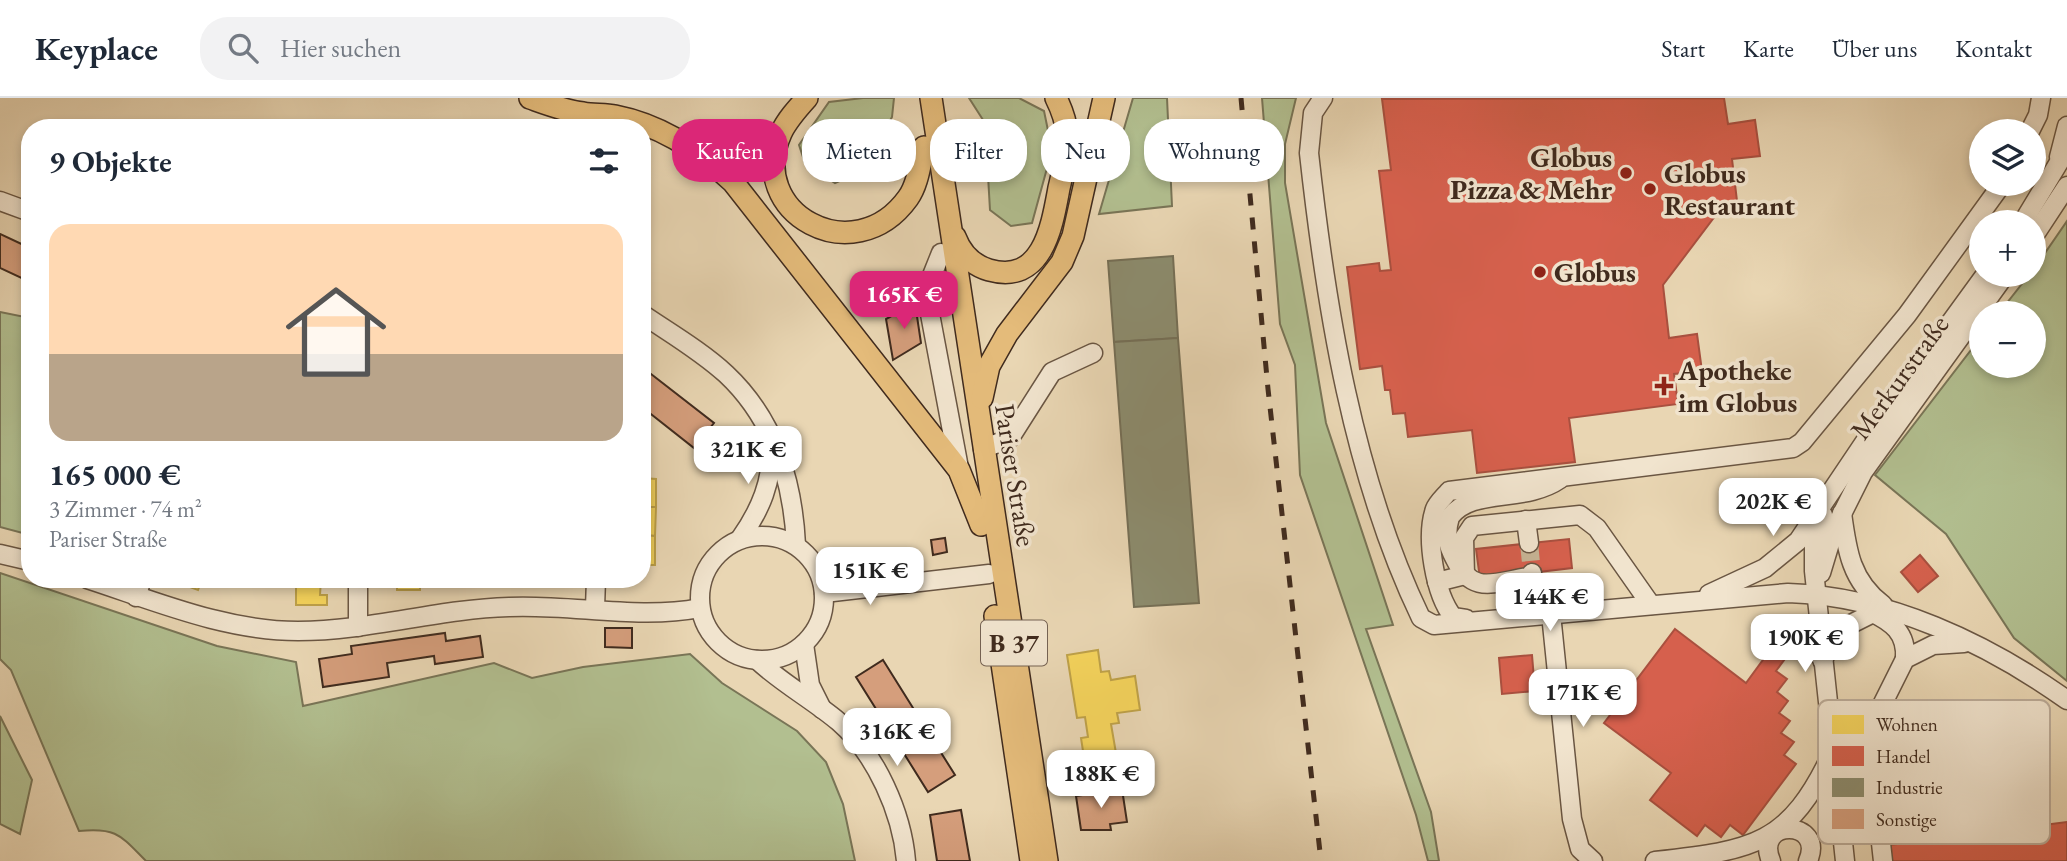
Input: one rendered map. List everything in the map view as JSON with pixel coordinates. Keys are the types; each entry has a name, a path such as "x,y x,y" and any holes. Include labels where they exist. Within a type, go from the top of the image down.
{"main road":[{"path":"530,98 581,113 628,119"},
{"path":"807,98 781,133 776,149 776,179 790,208 799,217 826,231 861,232 879,225 894,214 913,190 925,147"},
{"name":"Pariser Straße","path":"918,98 1031,861"},
{"name":"Pariser Straße","path":"931,98 1047,861"},
{"path":"950,224 963,253 987,270 1014,270 1035,260 1051,231 1065,159 1067,135 1056,98"},
{"path":"979,425 989,366 1026,307 1062,262 1073,236 1104,98"},
{"path":"651,127 709,159 733,182 959,470 981,525"}],"street":[{"name":"Merkurstraße","path":"1324,98 1313,113 1309,153 1337,337 1359,450 1421,618 1434,625 1693,601 1816,594"},
{"path":"2036,119 2041,98"},
{"path":"2034,210 2060,180 2067,126"},
{"path":"2046,210 2060,180 2067,149"},
{"path":"1473,621 1453,617 1441,602 1437,582 1433,539 1435,508 1449,491 1781,451 1802,442 1907,315 1993,196"},
{"path":"0,201 21,209"},
{"path":"941,253 926,298 959,470"},
{"name":"Merkurstraße","path":"1693,601 1759,571 1784,555 1808,528 1976,287"},
{"name":"Merkurstraße","path":"1816,594 1828,545 1841,512 1863,472 1996,287"},
{"path":"651,320 726,374 752,405 772,438 786,474 796,545"},
{"path":"983,449 1010,438 1052,372 1093,353"},
{"path":"740,539 765,496 772,463 772,438"},
{"name":"Merkurstraße","path":"1827,700 1814,558 1818,524 1847,469"},
{"path":"1532,573 1529,578 1479,584 1463,576 1447,544 1446,530 1457,508 1467,501 1538,492 1563,476"},
{"path":"1841,512 1854,574 1902,635 1905,659 1885,700"},
{"path":"1437,582 1463,576 1467,571 1464,538 1472,526 1571,514 1588,519 1651,605"},
{"path":"1526,520 1529,543"},
{"path":"757,660 782,657 804,644 820,621 824,593 816,566 796,545 778,537 759,535 727,545 708,566 702,580 700,608 714,638 726,649 757,660 782,684 824,712 859,744 894,808 906,861"},
{"path":"0,554 21,559"},
{"path":"824,593 989,574"},
{"path":"112,588 185,612 264,629 298,631 358,627 506,607 663,612 700,608"},
{"path":"136,597 139,588"},
{"path":"358,588 358,627"},
{"path":"595,608 596,588"},
{"path":"1816,594 1843,597 1967,643 2017,667 2067,700"},
{"path":"1822,660 1845,627 1881,611"},
{"path":"1551,614 1572,819 1580,849 1593,861"},
{"path":"1905,659 1933,645 1967,643"},
{"path":"804,644 810,685 824,712"},
{"path":"1771,861 1768,846 1818,785"},
{"path":"1655,861 1721,854 1793,828 1803,833 1811,844 1808,861"},
{"path":"1721,854 1748,861"}],"green space":[{"path":"894,98 891,119 817,119 829,102"},
{"path":"969,98 1019,98 1044,111 1046,119 1041,119 1041,182 1043,182 1032,223 1011,226 990,210 988,182 1027,182 1027,119 982,119"},
{"path":"1133,98 1167,98 1168,119 1144,119 1144,182 1171,182 1172,206 1099,214 1108,182 1130,182 1130,119 1127,119"},
{"path":"1262,98 1296,98 1285,144 1285,183 1326,423 1393,625 1366,629 1431,812 1439,861 1428,861 1416,815 1300,475 1295,365 1280,324 1269,182 1284,182 1284,119 1264,119"},
{"path":"2067,221 2067,681 2014,638 1946,534 1875,475 1969,353 1969,378 2046,378 2046,301 2008,301 2020,287 2046,287 2046,252"},
{"path":"0,312 21,316 21,533 0,527"},
{"path":"0,573 21,580 21,588 45,588 217,646 296,662 303,706 494,663 532,678 583,667 690,654 722,683 797,731 826,762 843,804 855,861 146,861 117,835 102,830 79,831 11,670 0,659"},
{"path":"0,716 32,780 20,834 0,824"}],"building: Wohnen":[{"path":"651,479 656,479 656,507 651,507"},
{"path":"651,507 656,507 655,536 651,536"},
{"path":"651,536 655,536 655,565 651,565"},
{"path":"296,588 320,588 320,595 327,595 327,605 296,605"},
{"path":"397,588 420,588 420,590"},
{"path":"1098,650 1101,672 1109,671 1111,680 1135,676 1140,710 1117,713 1119,723 1111,724 1117,759 1085,764 1081,738 1088,737 1085,717 1077,718 1067,655"}],"building: Handel":[{"path":"1724,98 1728,124 1755,120 1760,156 1732,159 1737,201 1725,203 1663,285 1669,338 1697,334 1702,371 1674,374 1678,404 1569,418 1575,462 1477,473 1472,430 1408,437 1405,413 1393,414 1390,390 1385,390 1382,366 1360,369 1347,267 1379,263 1380,271 1391,270 1379,171 1391,170 1382,99"},
{"path":"1569,539 1572,568 1480,579 1476,549"},
{"path":"1920,555 1938,576 1918,592 1901,572"},
{"path":"1675,629 1746,683 1779,638 1793,648 1776,671 1787,679 1777,692 1788,701 1779,713 1790,721 1781,733 1794,742 1784,755 1796,764 1743,835 1730,825 1721,837 1705,825 1697,836 1650,800 1671,773 1604,723"},
{"path":"1532,655 1535,691 1502,694 1499,658"},
{"path":"2067,822 2067,861 1892,861 1890,845 1898,844 2050,844 2050,824"}],"building: Industrie":[{"path":"1173,256 1178,338 1114,342 1108,261"},
{"path":"1178,338 1199,603 1134,607 1114,342"}],"building: Sonstige":[{"path":"0,234 21,244 21,278 0,268"},
{"path":"915,303 921,343 893,360 886,319"},
{"path":"651,374 714,423 710,428 716,434 709,443 703,437 694,448 651,414"},
{"path":"945,538 947,552 933,555 931,540"},
{"path":"605,628 632,628 632,648 605,647"},
{"path":"445,633 446,641 480,636 483,657 435,664 434,656 387,663 389,677 323,687 319,659 352,654 351,646"},
{"path":"883,660 955,775 928,792 856,677"},
{"path":"1122,789 1127,822 1110,824 1111,830 1081,830 1076,796"},
{"path":"961,810 970,861 937,861 930,815"}],"tunnel":[{"path":"1529,543 1532,573"}],"railway":[{"path":"1241,98 1268,389 1321,861"}],"place":[{"name":"Globus Pizza & Mehr","path":"1626,173"},
{"name":"Globus Restaurant","path":"1650,189"},
{"name":"Globus","path":"1540,272"},
{"name":"Apotheke im Globus","path":"1664,386"}]}
